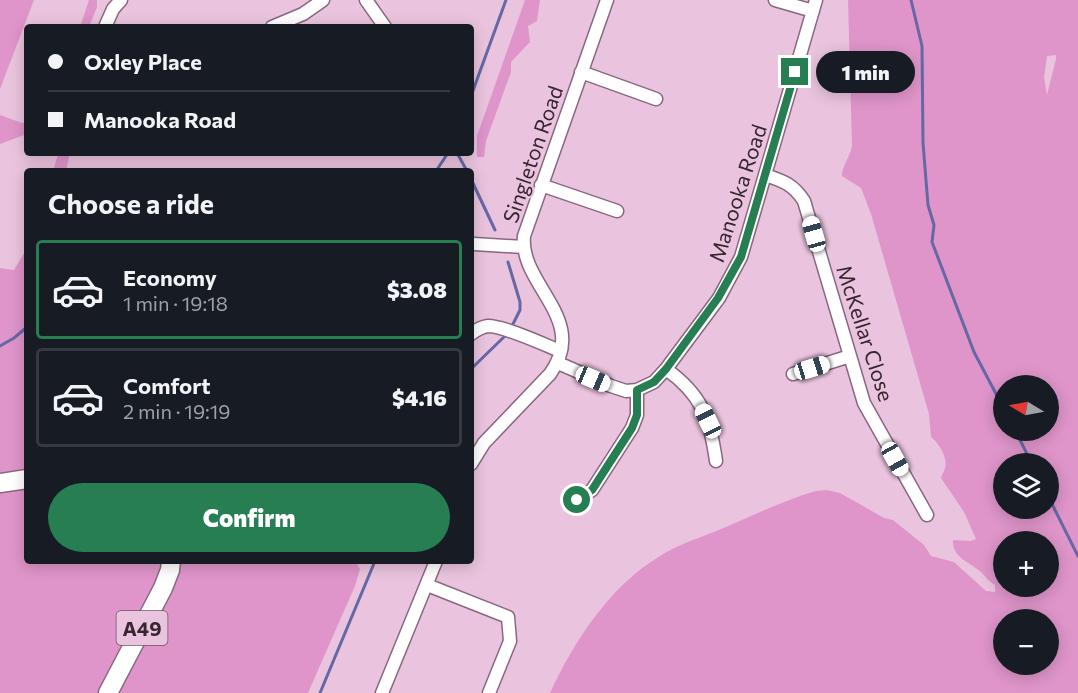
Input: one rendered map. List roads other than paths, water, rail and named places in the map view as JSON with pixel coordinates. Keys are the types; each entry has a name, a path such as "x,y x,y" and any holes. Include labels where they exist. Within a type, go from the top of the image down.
{"highway":[{"path":"0,483 24,479"},
{"name":"A49","path":"108,693 163,588 171,564"}],"street":[{"path":"106,24 113,9 121,0"},
{"path":"279,24 303,14 323,0"},
{"path":"366,0 383,24"},
{"name":"Singleton Road","path":"559,357 560,324 553,306 529,265 523,247 529,220 607,0"},
{"path":"775,0 814,6"},
{"name":"Manooka Road","path":"637,390 654,382 666,369 718,298 741,257 814,6"},
{"path":"581,72 656,99"},
{"name":"McKellar Close","path":"765,175 783,181 796,189 804,201 864,403 927,515"},
{"path":"542,185 617,211"},
{"path":"474,244 523,247"},
{"path":"474,331 488,326 499,328 559,357 611,386 626,391 637,390 637,415 632,428 592,490 577,500"},
{"path":"474,456 550,374 559,357"},
{"path":"793,374 850,357"},
{"path":"666,369 690,389 699,403 708,421 716,461"},
{"path":"382,693 435,564"},
{"path":"427,585 508,617 510,641 489,693"}],"waterway":[{"path":"474,88 506,0"},
{"path":"911,0 922,46 923,143 928,205 934,225 932,242 974,352 993,388"},
{"path":"438,168 446,156"},
{"path":"459,156 465,168"},
{"path":"474,185 495,230"},
{"path":"508,262 520,302 520,310 511,328"},
{"path":"0,346 24,330"},
{"path":"474,366 505,336"},
{"path":"1020,441 1026,453"},
{"path":"1059,518 1078,556"},
{"path":"320,693 374,564"}]}
